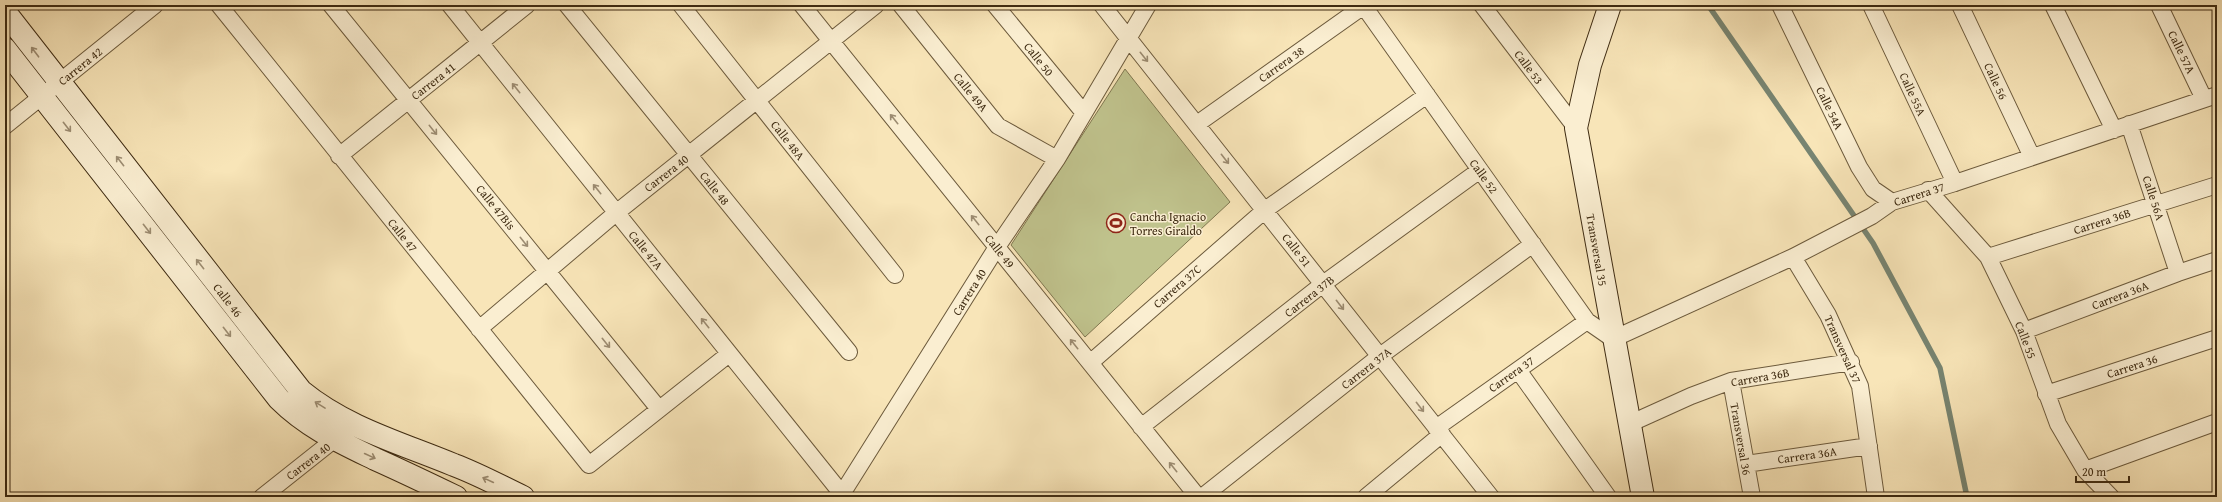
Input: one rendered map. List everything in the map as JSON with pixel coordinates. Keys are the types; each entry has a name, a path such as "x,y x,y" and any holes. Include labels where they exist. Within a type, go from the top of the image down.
{"main road":[{"name":"Transversal 35","path":"1610,5 1590,65 1576,128 1613,339 1643,497"},
{"name":"Calle 46","path":"5,12 301,392 316,404 353,425 456,466 523,497"},
{"name":"Calle 46","path":"5,49 279,398 305,422 335,440 456,497"}],"street":[{"name":"Carrera 42","path":"5,126 155,5"},
{"name":"Calle 47","path":"219,5 589,465 659,409"},
{"name":"Calle 47Bis","path":"331,5 659,409"},
{"name":"Calle 47A","path":"450,5 841,496"},
{"name":"Carrera 41","path":"339,156 527,5"},
{"name":"Calle 48","path":"567,5 849,352"},
{"name":"Calle 48A","path":"681,5 895,276"},
{"name":"Calle 49","path":"802,5 1198,497"},
{"name":"Carrera 40","path":"479,329 616,213 876,5"},
{"name":"Calle 49A","path":"901,5 998,126 1057,159"},
{"name":"Calle 50","path":"995,5 1084,113"},
{"name":"Calle 51","path":"1102,5 1491,497"},
{"name":"Carrera 40","path":"841,496 997,247 1057,159 1148,5"},
{"name":"Calle 52","path":"1364,5 1587,321 1613,339"},
{"name":"Carrera 38","path":"1197,124 1364,5"},
{"name":"Calle 53","path":"1482,5 1576,128"},
{"name":"Calle 54A","path":"1780,5 1860,167 1873,189 1892,202"},
{"name":"Calle 55A","path":"1870,5 1955,183"},
{"name":"Calle 56","path":"1960,5 2032,157"},
{"path":"2053,5 2114,130"},
{"name":"Calle 57A","path":"2159,5 2211,97"},
{"name":"Carrera 37C","path":"1090,363 1265,210 1427,96"},
{"name":"Carrera 37","path":"1613,339 1793,258 1872,216 1892,202 1955,183 2211,97"},
{"name":"Calle 56A","path":"2129,124 2178,273"},
{"name":"Carrera 37B","path":"1141,427 1323,284 1480,170"},
{"name":"Carrera 36B","path":"1988,257 2217,185"},
{"name":"Calle 55","path":"1928,190 1988,257 2024,331 2058,424 2085,470 2111,497"},
{"name":"Carrera 37A","path":"1202,497 1380,356 1533,244"},
{"name":"Transversal 37","path":"1793,258 1828,315 1851,362 1860,386 1876,497"},
{"name":"Carrera 36A","path":"2024,331 2178,273 2217,260"},
{"name":"Carrera 37","path":"1366,497 1439,431 1518,370 1587,321"},
{"name":"Carrera 36","path":"2046,394 2217,338"},
{"path":"659,409 729,354"},
{"name":"Carrera 36B","path":"1629,424 1691,396 1731,381 1851,362"},
{"path":"1518,370 1608,497"},
{"name":"Transversal 36","path":"1731,381 1752,497"},
{"path":"2085,470 2217,422"},
{"name":"Carrera 40","path":"262,497 335,440"},
{"name":"Carrera 36A","path":"1746,464 1869,446"}],"green space":[{"name":"Cancha Ignacio Torres Giraldo","path":"1125,69 1230,202 1085,337 1011,245"}],"waterway":[{"path":"1708,5 1873,243 1940,368 1967,497"}],"place":[{"name":"Cancha Ignacio Torres Giraldo","path":"1116,223"}]}
